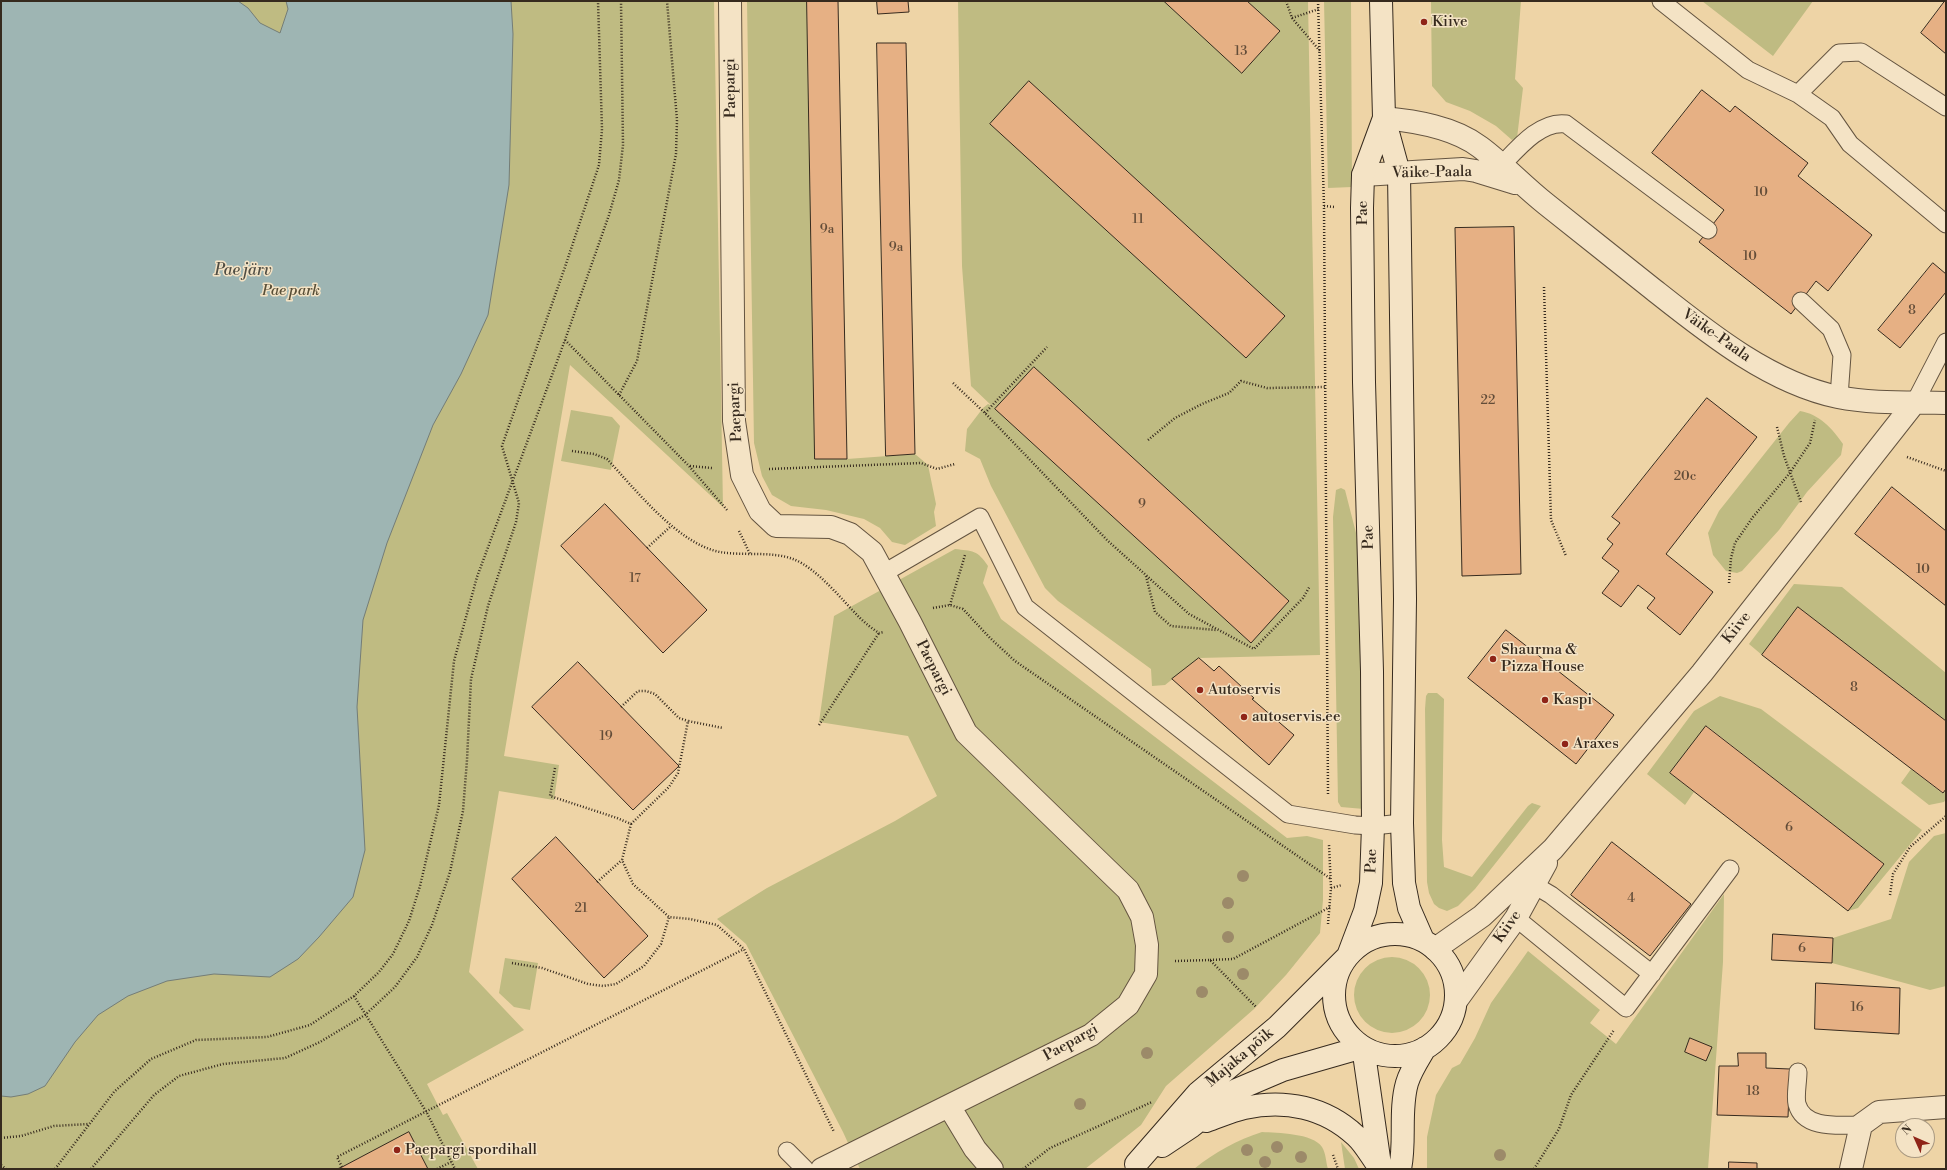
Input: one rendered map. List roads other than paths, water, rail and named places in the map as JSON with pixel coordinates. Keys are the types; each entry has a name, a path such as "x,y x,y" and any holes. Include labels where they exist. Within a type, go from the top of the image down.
{"street":[{"name":"Paepargi","path":"730,1 734,421 742,475 760,511 776,526 831,527 850,534 872,552 910,622 966,734 1128,890 1142,917 1147,945 1146,974 1128,1005 1091,1035 822,1169"},
{"name":"Pae","path":"1382,1 1384,118 1400,172 1405,599 1402,822 1404,883 1409,908 1429,945"},
{"name":"Pae","path":"1348,956 1365,911 1371,883 1373,826 1372,671 1364,382 1363,175 1384,118"},
{"name":"Väike-Paala","path":"1384,118 1423,122 1459,136 1479,146 1496,171"},
{"name":"Väike-Paala","path":"1363,175 1463,170 1496,171 1522,185 1724,344 1767,369 1830,395 1946,403"},
{"name":"Kiive","path":"1429,945 1482,916 1553,849 1702,673 1915,402"},
{"name":"Kiive","path":"1456,1001 1516,918 1553,849"},
{"path":"1385,934 1406,935 1429,945 1444,959 1452,972 1455,986 1456,1001 1453,1015 1446,1028 1437,1040 1412,1054 1398,1056 1380,1054 1362,1047 1344,1029 1338,1018 1334,1005 1335,979 1340,966 1348,956 1365,942 1385,934"},
{"name":"Majaka põik","path":"1133,1166 1198,1093 1277,1027 1348,956"},
{"path":"1362,1047 1387,1169"},
{"name":"Majaka põik","path":"1133,1166 1192,1126 1236,1090 1283,1070 1362,1047"},
{"path":"1387,1169 1402,1157 1403,1104 1407,1085 1412,1070 1425,1048"},
{"path":"1192,1126 1244,1108 1281,1103 1310,1108 1324,1113 1356,1136 1387,1169"},
{"path":"949,1106 975,1149 992,1169"},
{"path":"1851,1169 1861,1125 1879,1112 1946,1107"}],"lane":[{"path":"1661,1 1748,70 1798,94 1832,118 1850,144 1946,224"},
{"path":"1798,94 1839,53 1861,52 1946,106"},
{"path":"1496,171 1536,133 1556,123 1566,124 1708,230"},
{"path":"1801,301 1831,329 1842,355 1830,395"},
{"path":"1915,402 1946,342"},
{"path":"884,573 980,517 1025,607 1288,814 1328,821 1373,826 1402,822"},
{"path":"1516,918 1626,1008 1730,869"},
{"path":"1534,885 1551,895 1652,974"},
{"path":"1798,1072 1797,1103 1803,1115 1816,1123 1861,1125"},
{"path":"787,1151 805,1169"}],"water":[{"name":"Pae järv","path":"1,1 238,1 248,8 260,23 280,33 288,9 286,1 511,1 513,34 509,185 488,315 461,374 433,425 387,543 363,620 357,707 365,850 353,897 298,959 270,977 214,974 167,981 128,996 98,1015 75,1042 45,1086 28,1094 11,1097 1,1096"}],"place":[{"name":"Kiive","path":"1424,22"},
{"name":"Shaurma & Pizza House","path":"1493,659"},
{"name":"Autoservis","path":"1200,690"},
{"name":"Kaspi","path":"1545,700"},
{"name":"autoservis.ee","path":"1244,717"},
{"name":"Araxes","path":"1565,744"},
{"name":"Paepargi spordihall","path":"397,1150"}],"park label":[{"name":"Pae park","path":"291,291"}]}
